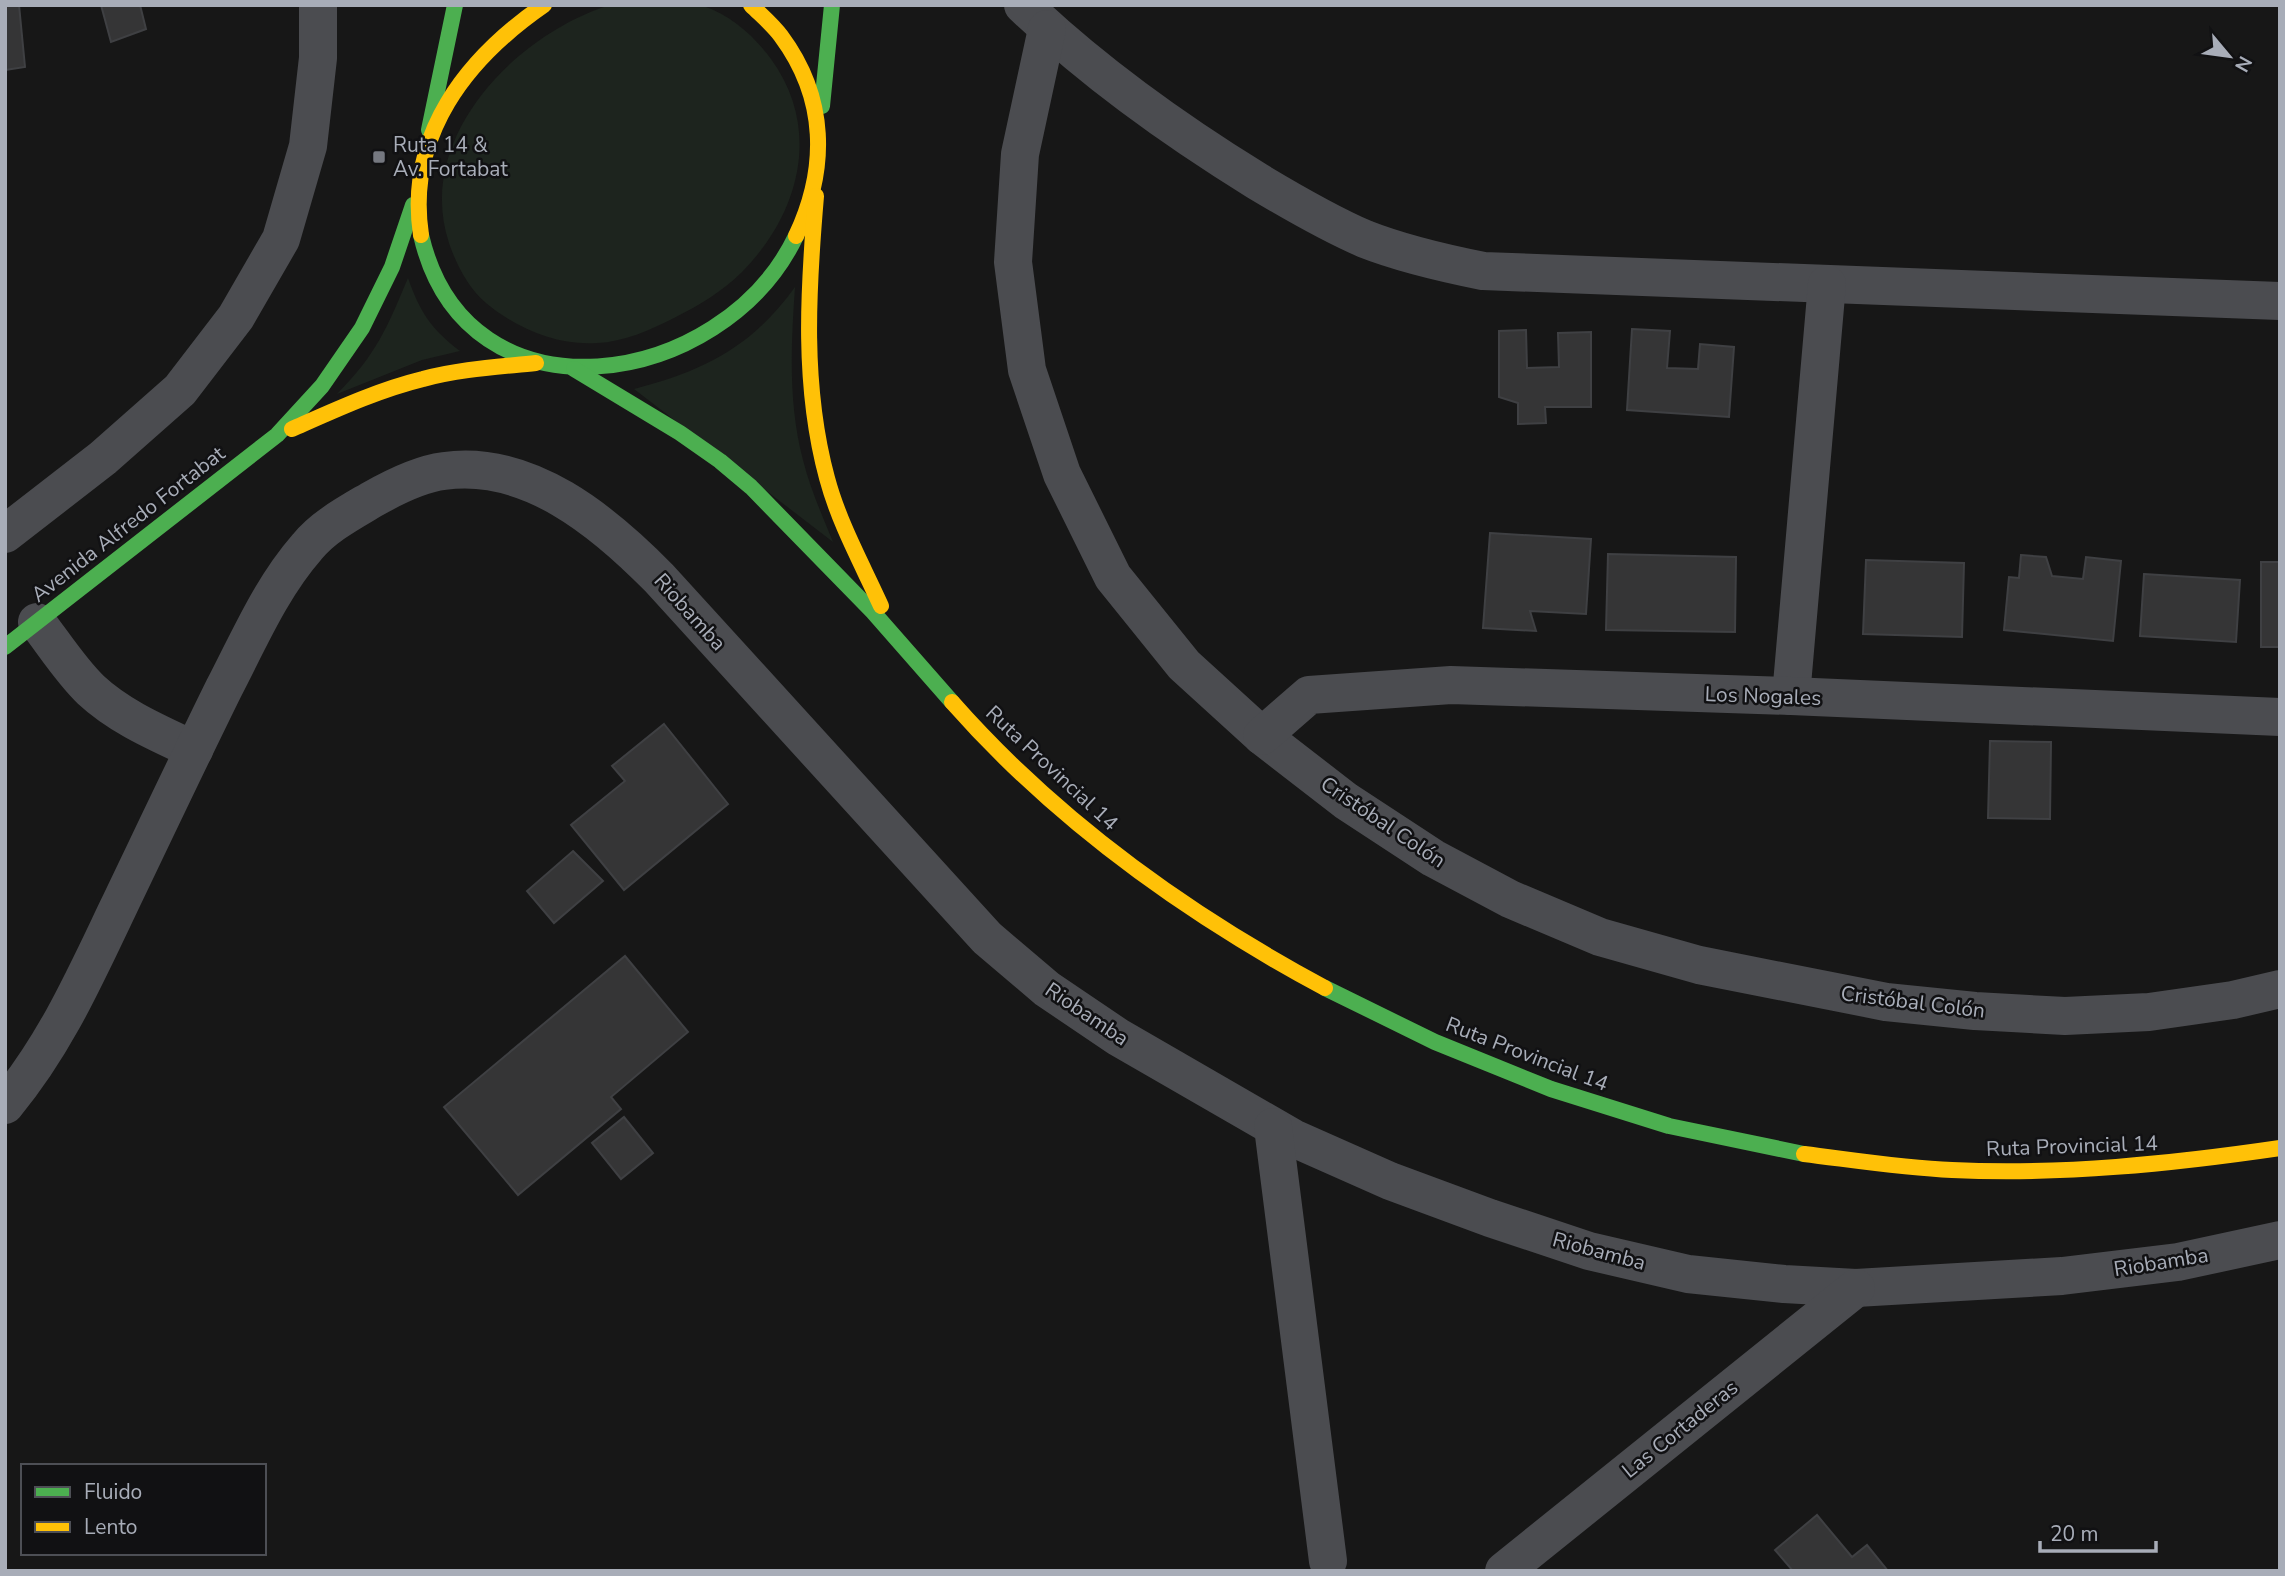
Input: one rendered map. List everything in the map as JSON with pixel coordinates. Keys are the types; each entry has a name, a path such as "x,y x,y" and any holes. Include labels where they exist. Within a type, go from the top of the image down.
{"main road":[{"name":"Ruta Provincial 14","path":"455,5 424,153 418,220 424,251 438,284 454,310 476,332 504,349 540,362 574,369 610,369 643,361 697,337 744,305 766,284 785,258 800,230 818,171"},
{"name":"Ruta Provincial 14","path":"424,153 439,117 458,84 510,30 544,5"},
{"name":"Ruta Provincial 14","path":"751,5 768,20 791,48 808,78 817,110 820,143 810,264 809,348 818,436 828,479 843,521 894,633"},
{"path":"820,143 824,68 832,5"},
{"name":"Avenida Alfredo Fortabat","path":"5,647 277,435 322,386 362,328 392,267 419,186"},
{"name":"Avenida Alfredo Fortabat","path":"277,435 344,405 410,382 473,370 540,362"},
{"name":"Ruta Provincial 14","path":"574,369 708,453 738,475 894,633 981,733 1022,775 1112,852 1264,954 1424,1037 1535,1083 1665,1125 1753,1146 1829,1159 1976,1171 2127,1168 2280,1149"}],"street":[{"path":"5,534 103,458 180,390 236,317 281,239 308,146 318,58 318,5"},
{"path":"1035,17 1161,118 1292,202 1365,239 1431,261 1483,271 2280,301"},
{"name":"Cristóbal Colón","path":"1035,17 1020,153 1013,262 1027,370 1062,474 1113,577 1184,665 1262,736 1346,801 1433,858 1510,899 1600,937 1699,965 1886,1002 2065,1016 2149,1012 2233,1000 2280,989"},
{"path":"1791,696 1827,284"},
{"name":"Riobamba","path":"5,1105 31,1074 73,1003 194,750 280,582 308,545 346,515 394,487 443,471 487,471 523,481 558,497 593,517 627,546 987,938 1047,989 1118,1037 1273,1127 1390,1181 1590,1251 1688,1274 1784,1284 1856,1288 2062,1276 2178,1262 2280,1240"},
{"path":"37,622 90,689 122,712 194,750"},
{"name":"Los Nogales","path":"1262,736 1310,695 1451,685 1791,696 2280,717"},
{"path":"1273,1127 1331,1567"},
{"name":"Las Cortaderas","path":"1504,1571 1856,1288"}],"shaded area":[{"path":"671,3 703,6 723,15 749,34 771,59 787,86 796,114 800,142 797,170 790,197 778,224 762,249 727,286 692,308 627,338 597,343 567,342 538,334 510,320 474,291 449,243 442,204 446,166 460,129 481,96 509,65 540,40 575,19 610,5"},
{"path":"408,278 428,319 441,335 460,351 422,360 337,394 362,366 379,340"},
{"path":"795,287 792,352 798,439 816,501 833,542 634,389 683,374 725,354 762,326"}],"building":[{"path":"5,5 19,5 25,67 5,70"},
{"path":"101,5 140,5 146,29 111,42"},
{"path":"1632,329 1670,331 1667,368 1698,369 1700,344 1734,347 1729,417 1627,410"},
{"path":"1526,330 1527,368 1559,367 1558,333 1591,332 1591,407 1545,407 1546,423 1518,424 1518,403 1499,397 1499,331"},
{"path":"1490,533 1591,539 1586,614 1530,611 1536,631 1483,628"},
{"path":"1608,554 1736,557 1735,632 1606,630"},
{"path":"2021,555 2046,557 2052,576 2083,579 2086,557 2121,561 2113,641 2004,630 2009,577 2019,578"},
{"path":"1866,560 1964,563 1962,637 1863,634"},
{"path":"2261,562 2280,562 2280,647 2261,647"},
{"path":"2144,574 2240,580 2236,642 2140,636"},
{"path":"664,724 728,804 624,890 571,825 625,781 612,766"},
{"path":"1990,741 2051,742 2050,819 1988,818"},
{"path":"573,851 603,881 554,923 527,891"},
{"path":"625,956 688,1032 611,1097 621,1109 518,1195 444,1107"},
{"path":"624,1117 653,1153 621,1179 592,1143"},
{"path":"1817,1515 1852,1557 1867,1545 1888,1571 1793,1571 1775,1550"}],"traffic: fast":[{"path":"429,130 455,5"},
{"path":"822,106 832,5"},
{"path":"5,647 277,435 322,386 362,328 392,267 413,205"},
{"path":"421,235 447,298 488,339 540,362 598,366 657,355 713,328 761,288 796,236"},
{"path":"574,369 680,433 751,487 873,612 952,702"},
{"path":"1325,988 1435,1042 1551,1089 1669,1126 1804,1154"}],"traffic: slow":[{"path":"421,235 419,199 423,164 433,133 448,103 467,75 490,50 544,5"},
{"path":"751,5 778,32 796,60 814,109 818,134 814,185 796,236"},
{"path":"816,196 809,338 810,373 819,443 838,511 881,606"},
{"path":"292,429 357,401 406,384 465,371 536,363"},
{"path":"952,702 1035,786 1126,862 1223,929 1325,988"},
{"path":"1804,1154 1933,1169 2034,1171 2157,1163 2280,1148"}],"place":[{"name":"Ruta 14 & Av. Fortabat","path":"379,157"}]}
